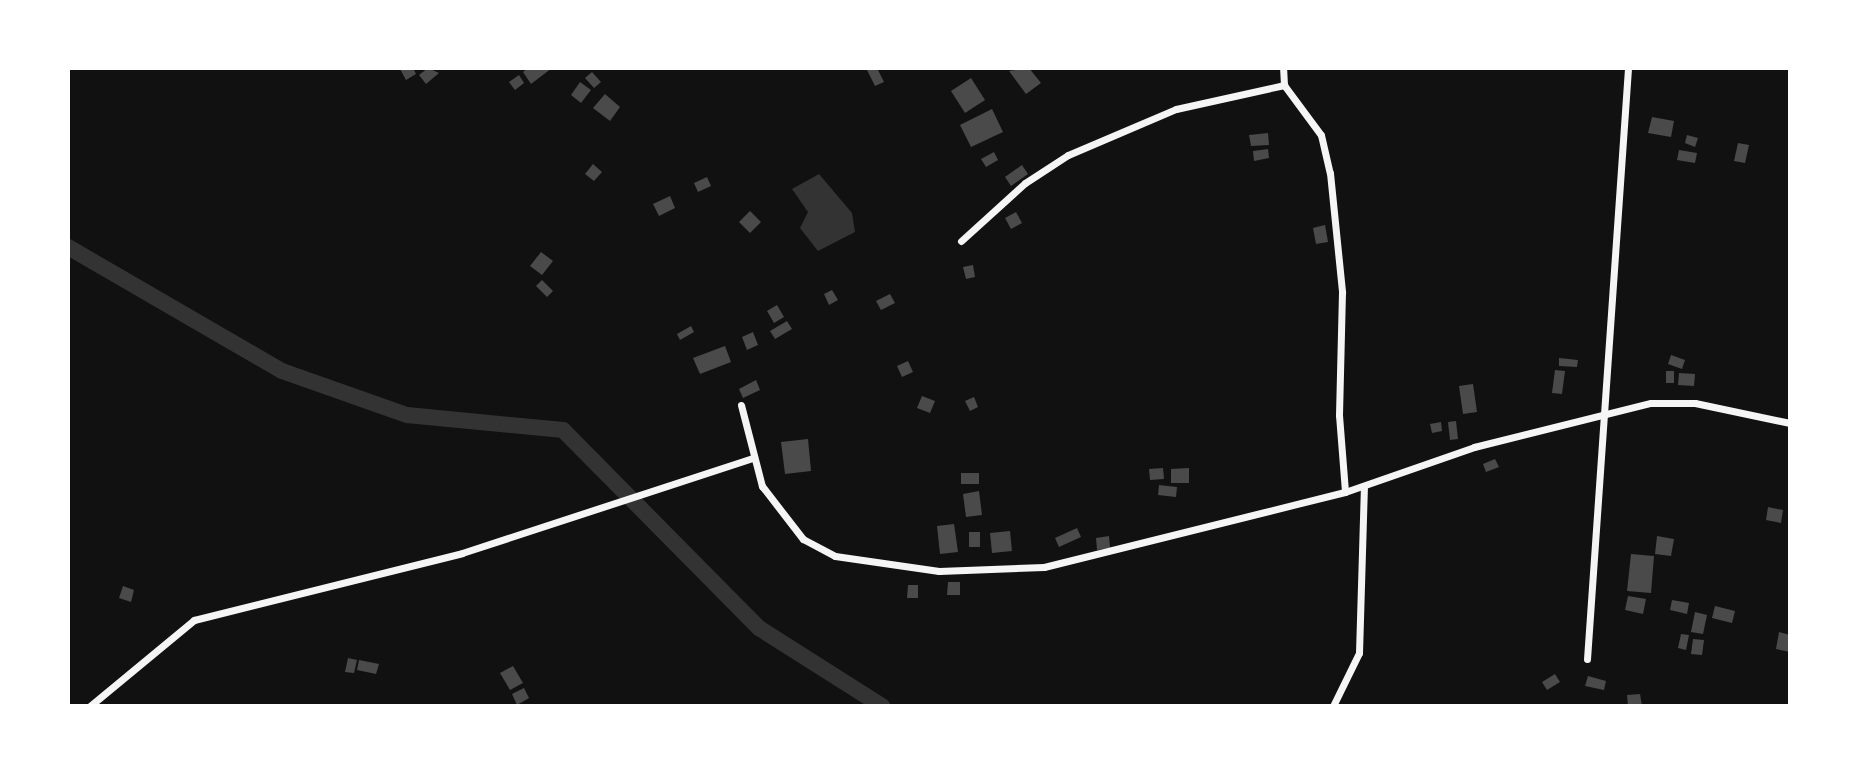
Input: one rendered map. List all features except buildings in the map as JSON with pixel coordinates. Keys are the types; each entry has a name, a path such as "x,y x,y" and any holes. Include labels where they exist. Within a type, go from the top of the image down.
{"street":[{"path":"1283,68 1284,85 1321,135 1330,173 1342,292 1339,415 1345,492"},
{"path":"1587,659 1608,412 1628,68"},
{"path":"961,241 1025,183 1068,155 1176,109 1284,85"},
{"path":"741,405 752,458 762,486 803,539 835,556 939,571 1044,567 1345,492 1474,447 1608,412 1695,403 1790,422"},
{"path":"90,706 194,620 462,553 728,462 752,458"},
{"path":"1333,706 1359,653 1364,486"}],"shaded area":[{"path":"819,174 852,213 855,232 818,251 800,228 808,212 792,189"}],"waterway":[{"path":"68,247 282,371 407,415 563,430 759,628 882,706"}]}
